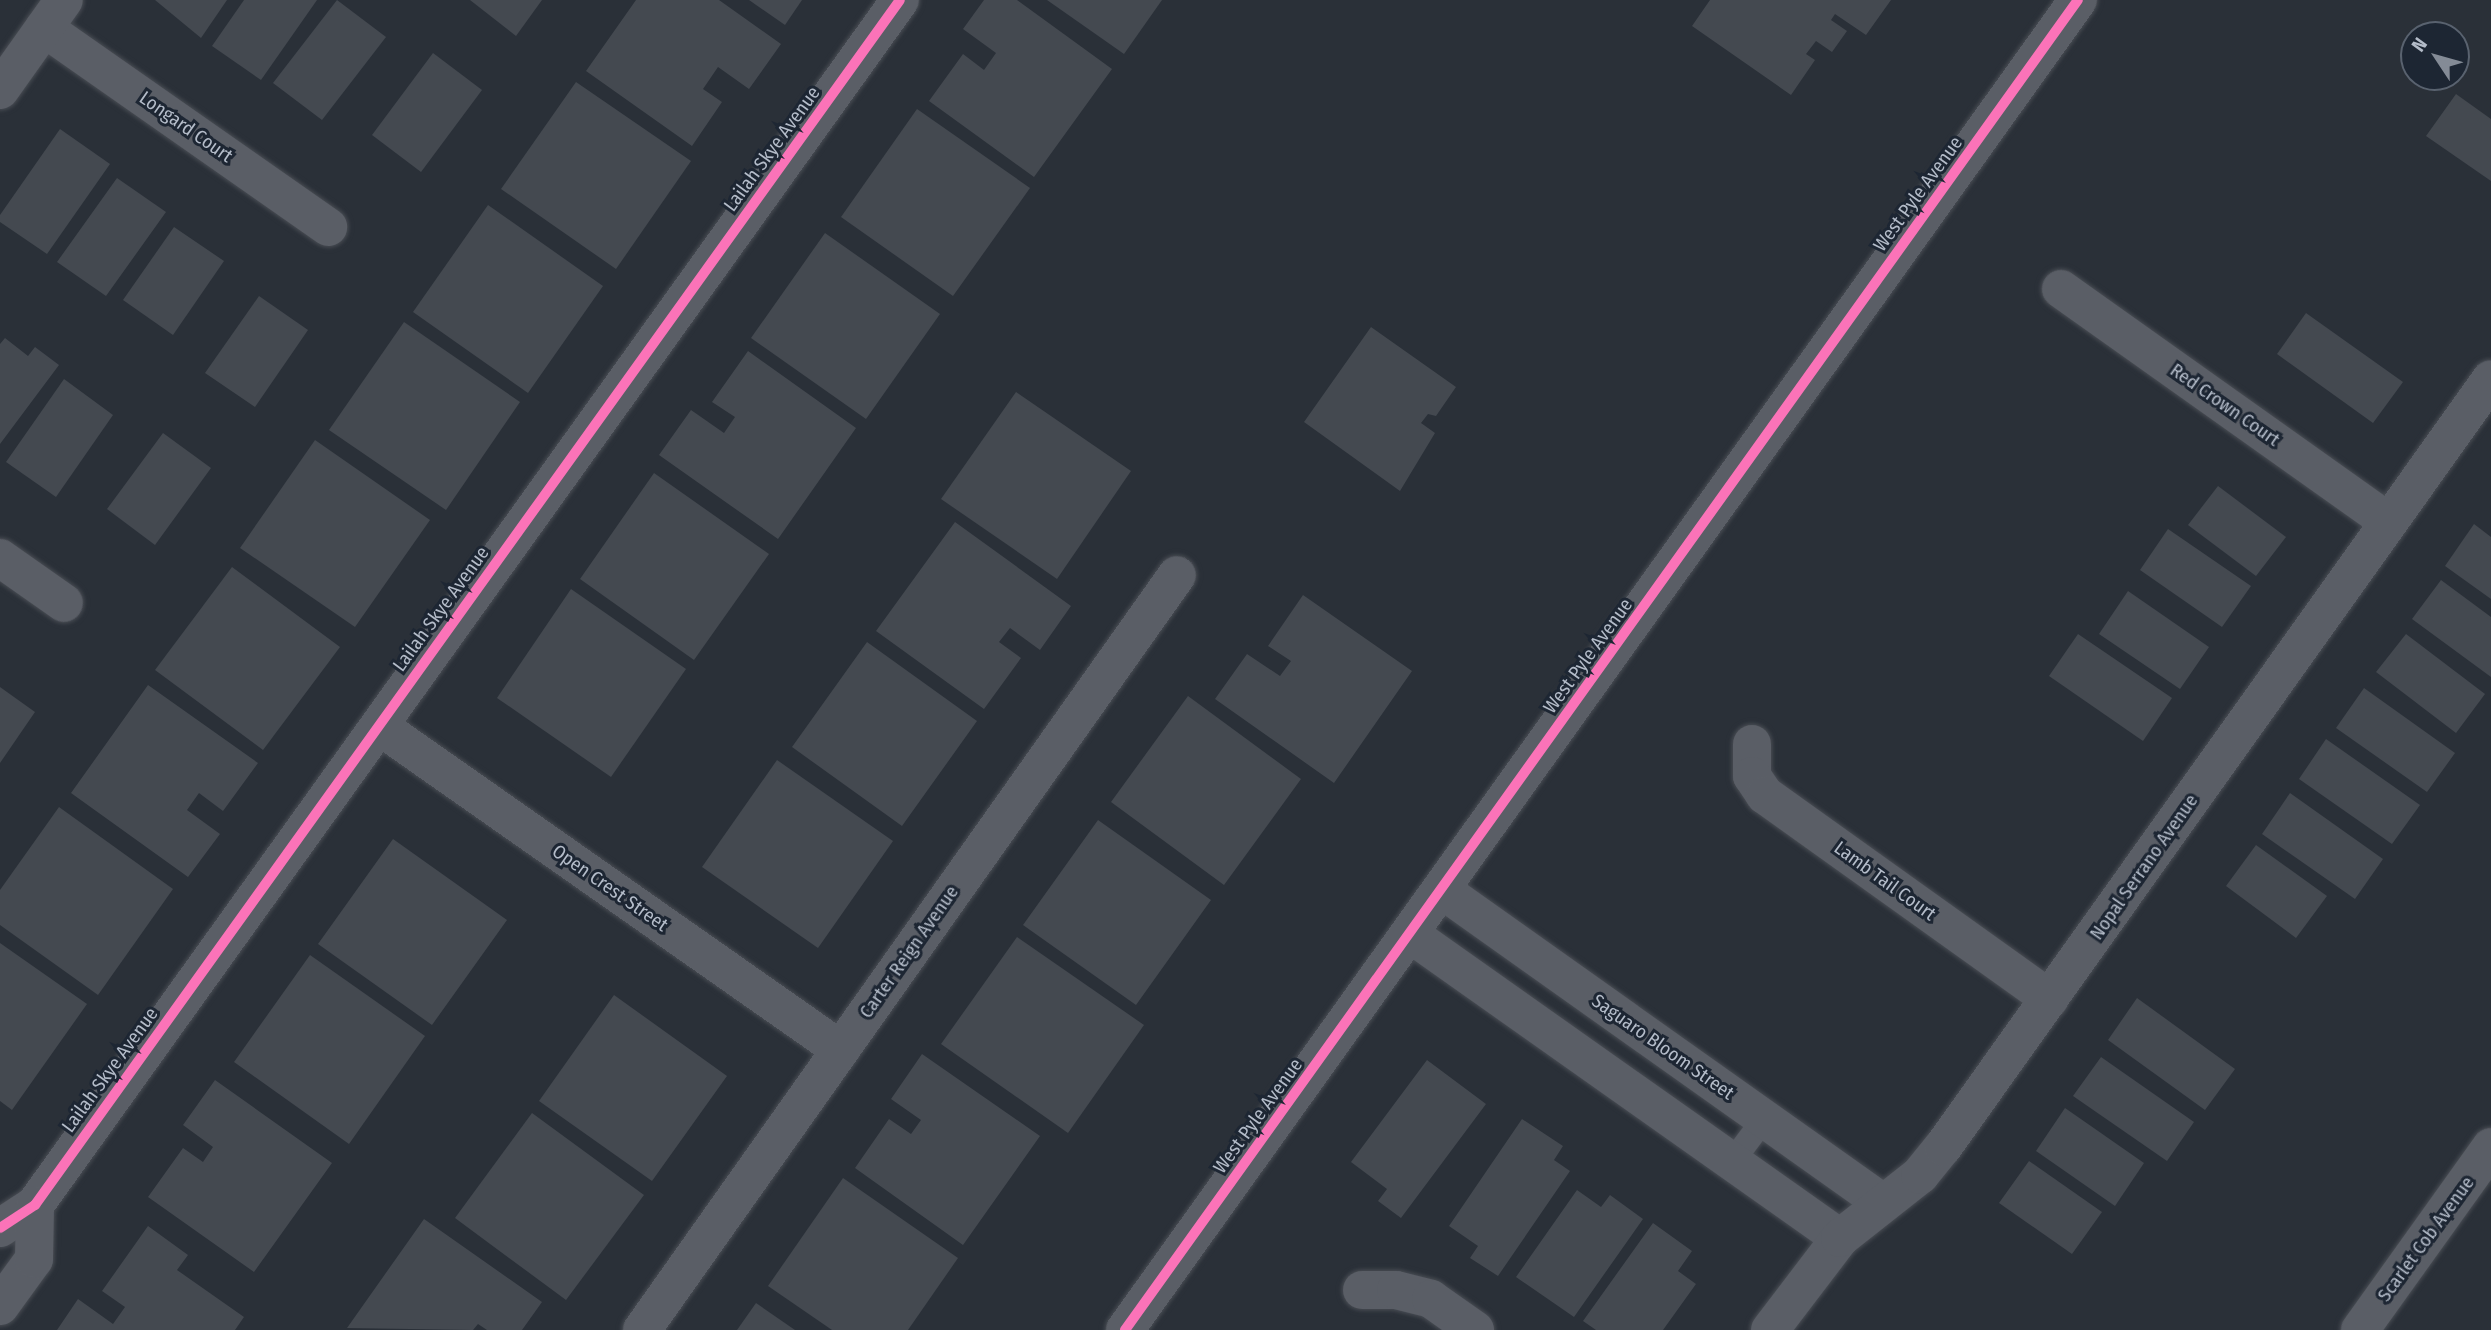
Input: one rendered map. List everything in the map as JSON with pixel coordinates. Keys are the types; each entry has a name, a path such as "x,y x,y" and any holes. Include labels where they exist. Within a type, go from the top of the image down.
{"street":[{"name":"Lailah Skye Avenue","path":"0,1228 35,1205 900,0"},
{"name":"West Pyle Avenue","path":"1125,1330 2078,0"},
{"path":"0,90 54,14"},
{"name":"Longard Court","path":"54,14 328,227"},
{"name":"Red Crown Court","path":"2061,289 2389,522"},
{"name":"Nopal Serrano Avenue","path":"1770,1330 1840,1238 1920,1175 1943,1147 2491,379"},
{"path":"0,558 64,603"},
{"name":"Carter Reign Avenue","path":"642,1330 1177,575"},
{"name":"Open Crest Street","path":"379,726 841,1050"},
{"name":"Lamb Tail Court","path":"1752,744 1752,776 1765,795 2050,999"},
{"name":"Saguaro Bloom Street","path":"1442,890 1883,1203"},
{"path":"1410,934 1840,1238"},
{"name":"Scarlet Cob Avenue","path":"2360,1330 2491,1147"},
{"path":"0,1306 34,1259 35,1205"},
{"path":"1362,1290 1396,1290 1431,1299 1475,1330"}],"lane":[{"path":"1732,1162 1764,1118"}],"building":[{"path":"155,0 227,0 201,38"},
{"path":"244,0 317,0 261,80 212,46"},
{"path":"337,0 386,37 322,120 273,83"},
{"path":"470,0 542,0 516,36"},
{"path":"636,0 719,0 781,44 749,89 718,67 703,89 722,102 692,146 586,71"},
{"path":"749,0 802,0 785,25"},
{"path":"984,0 1017,0 1112,69 1034,177 929,101 963,54 984,70 996,53 963,29"},
{"path":"1047,0 1162,0 1124,54"},
{"path":"1710,0 1891,0 1866,35 1835,14 1831,20 1847,31 1832,52 1816,41 1806,54 1815,60 1791,95 1692,26"},
{"path":"433,53 482,90 421,172 372,135"},
{"path":"576,82 691,161 616,269 501,189"},
{"path":"2456,94 2491,119 2491,181 2426,136"},
{"path":"917,109 1030,188 953,296 841,217"},
{"path":"60,129 110,164 47,254 0,222 0,215"},
{"path":"117,178 166,212 106,296 57,262"},
{"path":"488,205 603,286 528,393 413,312"},
{"path":"174,227 224,261 173,335 123,300"},
{"path":"825,233 940,314 866,419 751,338"},
{"path":"259,296 308,330 255,407 205,373"},
{"path":"2306,313 2403,382 2373,423 2277,354"},
{"path":"404,322 520,402 446,510 329,430"},
{"path":"1371,327 1456,387 1436,416 1428,414 1421,423 1435,433 1400,491 1304,422"},
{"path":"5,338 28,356 35,347 59,365 0,444 0,344"},
{"path":"748,351 856,428 778,539 659,455 691,410 724,433 735,417 712,402"},
{"path":"64,379 113,415 56,497 6,462"},
{"path":"1016,392 1131,471 1057,579 941,499"},
{"path":"163,433 211,468 155,545 107,509"},
{"path":"315,440 430,520 355,627 240,548"},
{"path":"654,473 769,554 694,660 580,579"},
{"path":"2218,486 2286,537 2256,576 2188,525"},
{"path":"955,522 1071,606 1040,650 1010,628 999,642 1021,658 984,709 876,631"},
{"path":"2474,524 2491,537 2491,599 2445,566"},
{"path":"2168,529 2251,586 2222,627 2140,570"},
{"path":"232,567 340,647 263,750 155,670"},
{"path":"2441,580 2491,617 2491,677 2412,619"},
{"path":"571,589 686,669 611,777 497,698"},
{"path":"2128,591 2209,647 2180,689 2099,634"},
{"path":"1303,595 1412,671 1334,783 1215,699 1247,654 1280,676 1291,661 1268,646"},
{"path":"2078,634 2172,698 2143,741 2049,676"},
{"path":"2406,634 2485,694 2456,733 2376,672"},
{"path":"867,642 977,721 902,826 792,747"},
{"path":"148,685 258,763 223,811 199,793 187,810 220,834 188,877 71,793"},
{"path":"0,687 35,712 0,763"},
{"path":"2364,688 2455,753 2427,792 2336,728"},
{"path":"1188,696 1301,779 1224,885 1111,802"},
{"path":"2326,739 2420,805 2392,844 2299,779"},
{"path":"777,760 893,841 818,948 702,867"},
{"path":"2290,793 2383,859 2355,899 2262,834"},
{"path":"59,807 173,889 98,995 0,925 0,890"},
{"path":"1098,820 1211,900 1136,1005 1023,925"},
{"path":"393,839 507,920 432,1025 318,944"},
{"path":"2256,845 2327,896 2296,938 2226,886"},
{"path":"1017,937 1144,1025 1068,1133 941,1044"},
{"path":"0,943 87,1004 12,1110 0,1101"},
{"path":"310,955 425,1036 349,1144 234,1062"},
{"path":"614,995 727,1076 652,1181 539,1101"},
{"path":"2137,998 2235,1069 2205,1110 2108,1040"},
{"path":"922,1054 1040,1136 963,1245 855,1168 889,1119 911,1134 921,1120 891,1099"},
{"path":"2101,1057 2194,1122 2167,1161 2073,1096"},
{"path":"1427,1060 1486,1104 1401,1218 1378,1201 1387,1189 1351,1162"},
{"path":"215,1080 332,1163 254,1272 148,1197 183,1148 203,1162 213,1147 183,1125"},
{"path":"2065,1108 2144,1163 2115,1206 2036,1151"},
{"path":"532,1113 644,1195 566,1300 455,1218"},
{"path":"1522,1119 1563,1146 1554,1160 1570,1171 1498,1276 1470,1258 1478,1246 1449,1226"},
{"path":"2029,1161 2102,1212 2072,1254 1999,1203"},
{"path":"843,1178 958,1258 908,1330 832,1330 768,1286"},
{"path":"1577,1190 1601,1207 1610,1195 1643,1219 1574,1317 1516,1277"},
{"path":"424,1219 542,1302 522,1330 487,1330 478,1324 473,1330 347,1328"},
{"path":"1653,1223 1692,1251 1678,1271 1696,1284 1663,1330 1596,1330 1583,1321"},
{"path":"148,1226 188,1255 177,1270 244,1317 235,1330 57,1330 78,1299 113,1324 125,1307 102,1291"},
{"path":"756,1303 795,1330 737,1330"}],"cycle path":[{"path":"0,1228 35,1205 900,0"},
{"path":"1125,1330 2078,0"}]}
